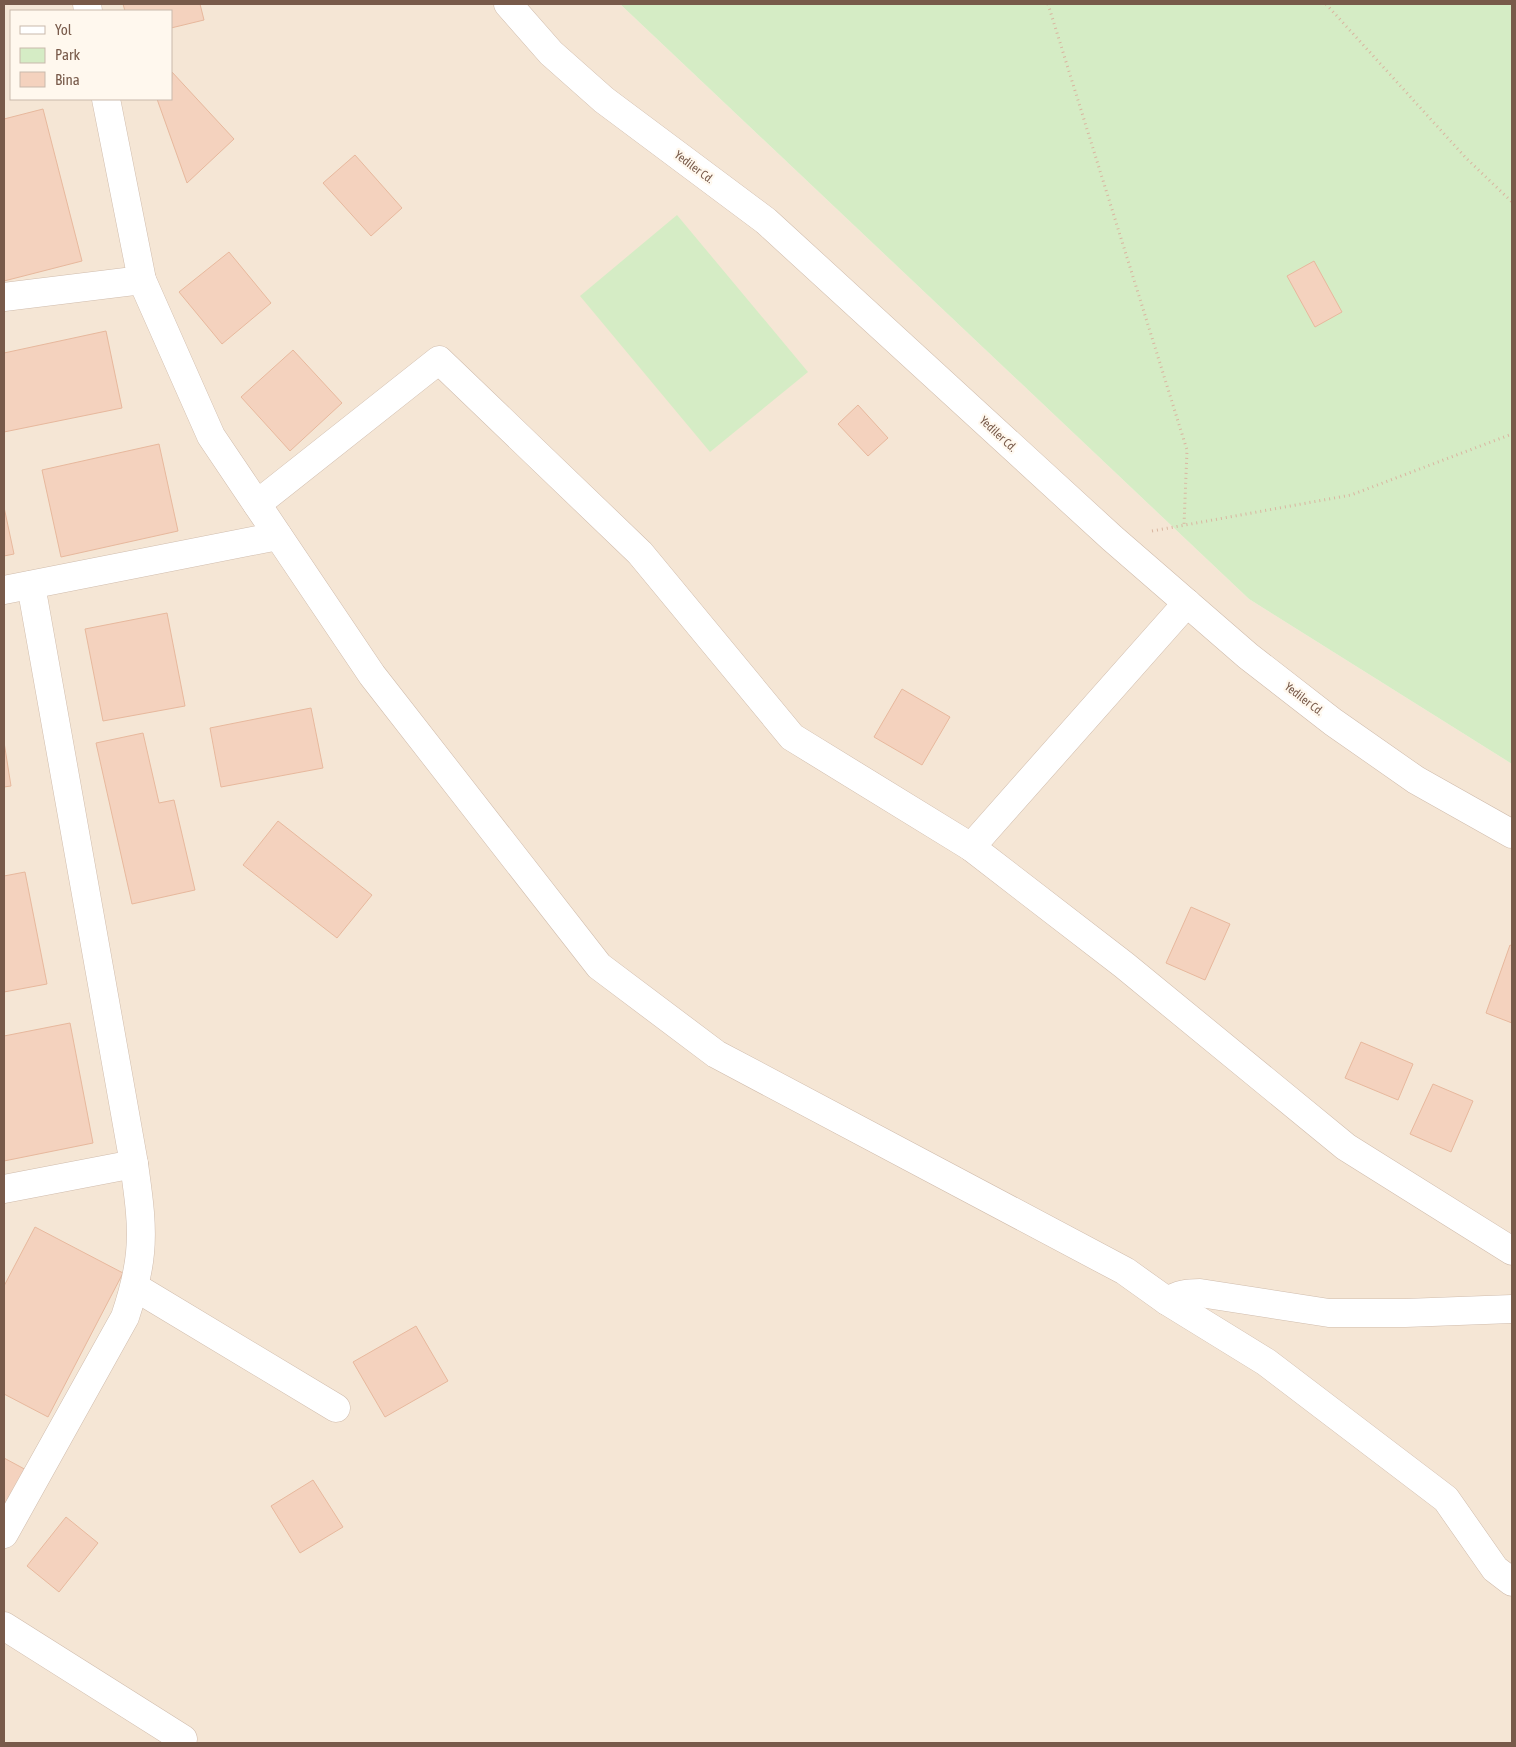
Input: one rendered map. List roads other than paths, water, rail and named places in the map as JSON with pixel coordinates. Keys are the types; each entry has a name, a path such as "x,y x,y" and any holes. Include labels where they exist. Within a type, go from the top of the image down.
{"street":[{"name":"Yediler Cd.","path":"508,4 551,53 604,100 766,221 1112,538 1248,656 1333,722 1416,780 1512,834"},
{"path":"106,100 142,280 211,436 372,675 599,966 716,1054 1125,1271 1167,1301 1266,1362 1446,1499 1507,1572"},
{"path":"4,297 142,280"},
{"path":"257,504 440,360 640,553 792,737 971,847 1124,965 1346,1147 1512,1251"},
{"path":"4,590 278,536"},
{"path":"4,1534 125,1317 135,1287 141,1252 140,1211 134,1164 31,585"},
{"path":"971,847 1187,603"},
{"path":"4,1189 134,1164"},
{"path":"135,1287 336,1408"},
{"path":"1167,1301 1177,1295 1200,1293 1329,1313 1405,1313 1512,1309"},
{"path":"4,1626 183,1739 180,1743"}]}
